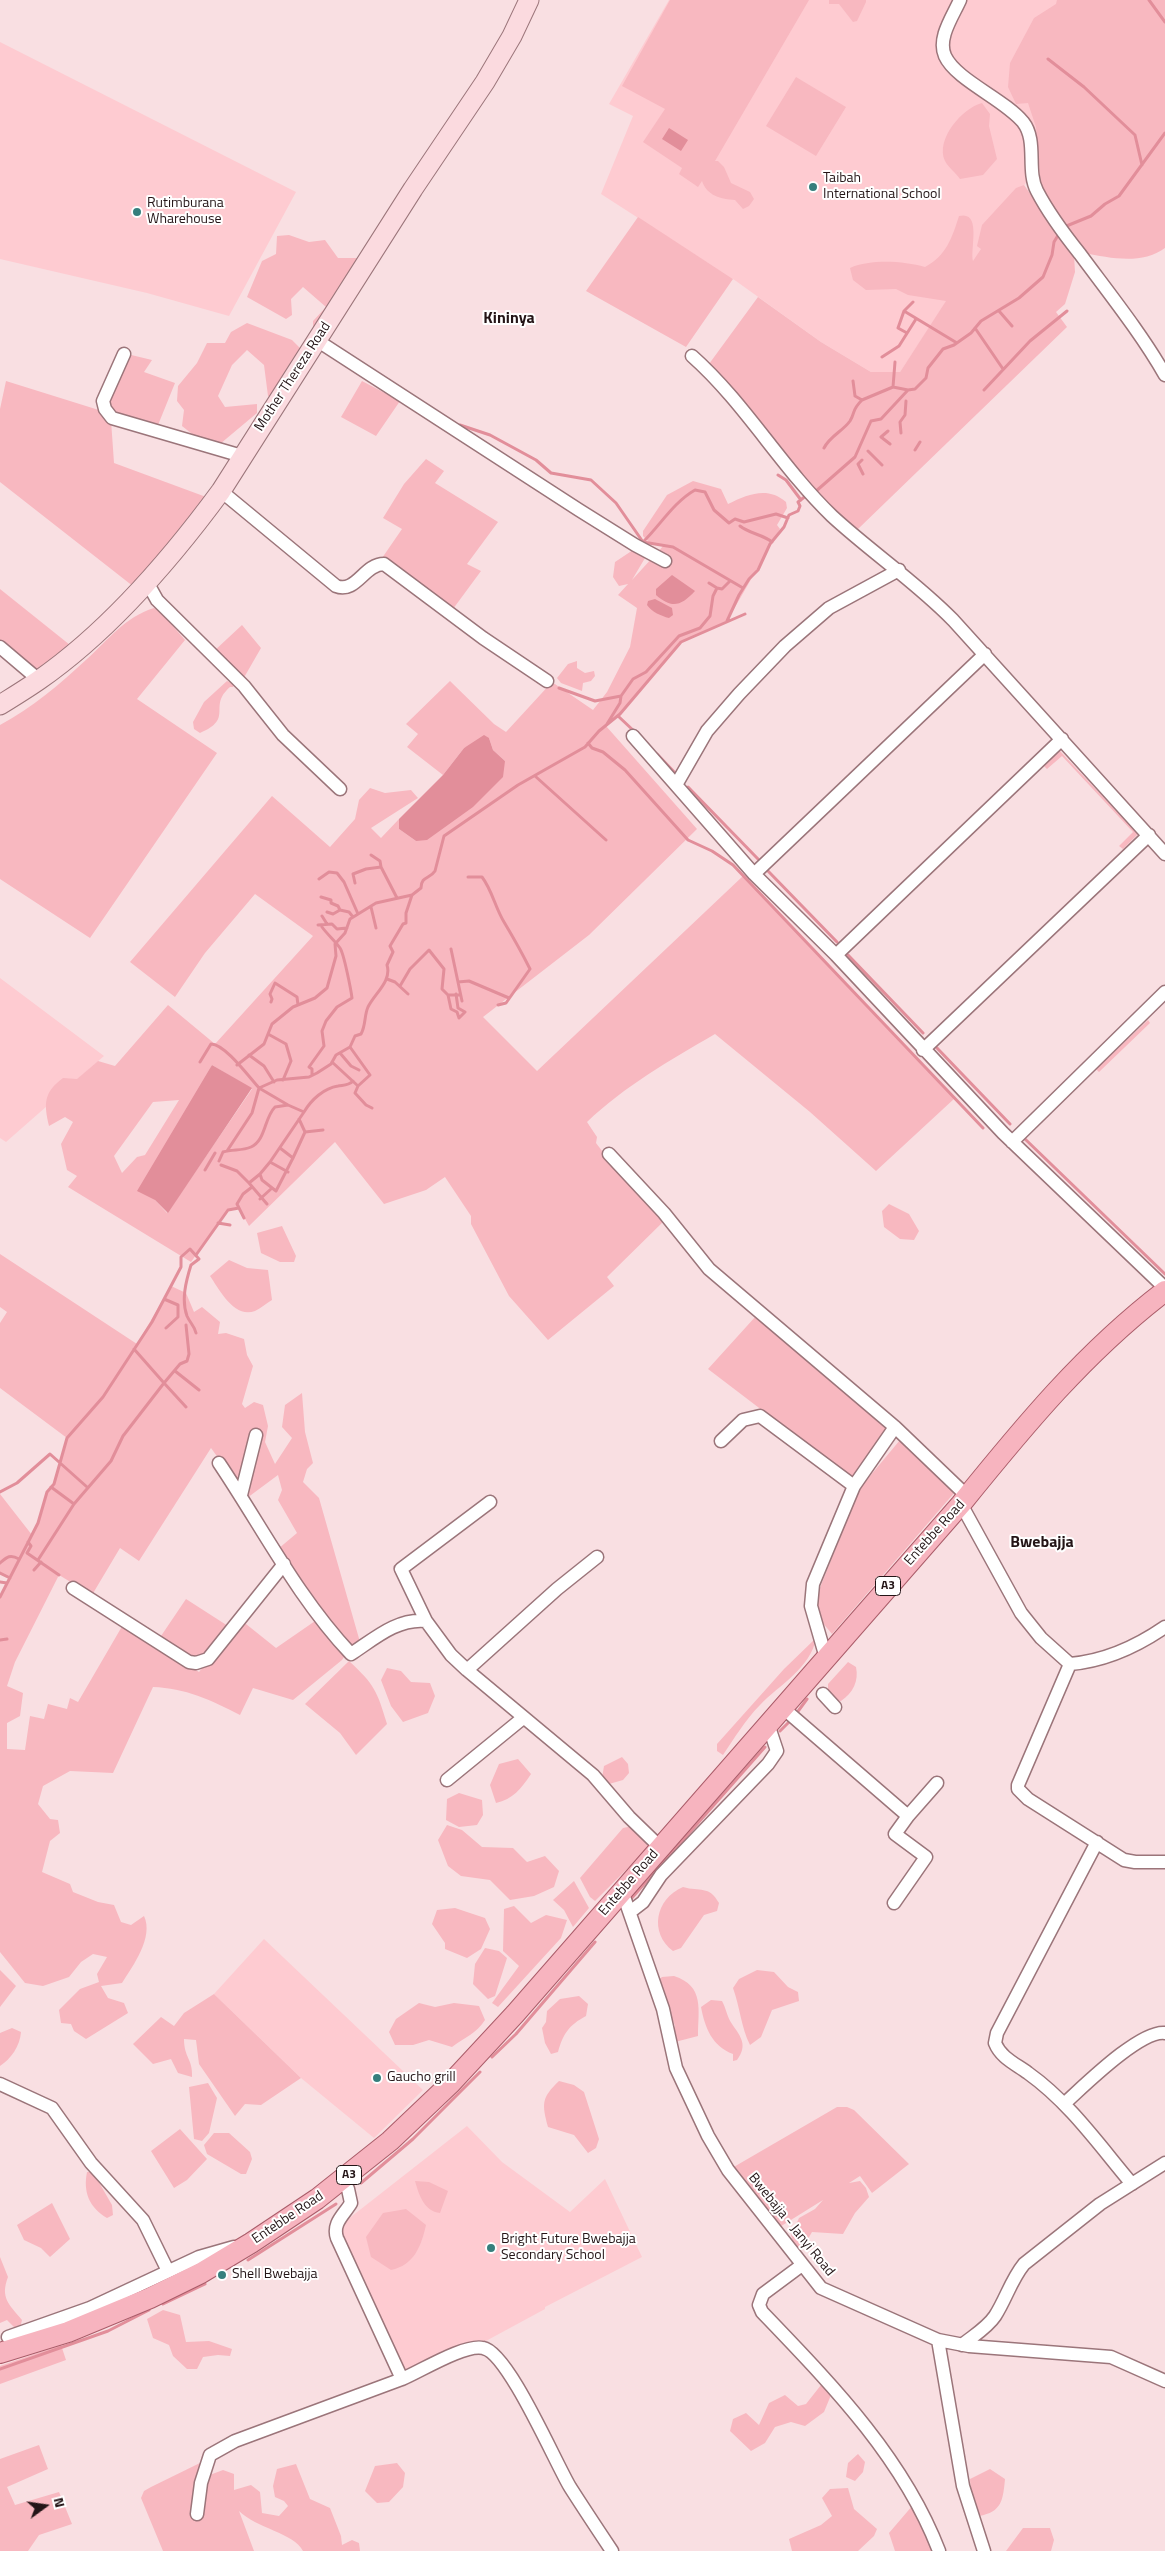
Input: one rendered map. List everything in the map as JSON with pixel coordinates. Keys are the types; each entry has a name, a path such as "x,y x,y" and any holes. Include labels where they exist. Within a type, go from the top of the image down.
{"main road":[{"name":"Entebbe Road","path":"4,2345 68,2332 150,2298 207,2269 251,2243 341,2181 390,2141 451,2082 515,2014 964,1500 1030,1418 1084,1362 1131,1318 1165,1290"}],"street":[{"name":"Mother Thereza Road","path":"0,705 39,680 98,631 147,582 221,491 413,189 485,82 512,36 529,0"},
{"path":"960,0 943,37 945,55 955,70 1010,108 1026,126 1031,145 1032,180 1057,225 1165,374"},
{"path":"318,341 635,546 665,561"},
{"path":"124,354 103,401 112,418 242,456"},
{"path":"692,356 715,376 804,485 832,516 930,597 985,654 1165,854"},
{"path":"221,491 336,586 343,588 351,586 371,567 384,564 482,638 546,681"},
{"path":"676,785 707,731 785,646 829,608 899,570"},
{"path":"147,582 157,600 244,686 283,735 340,789"},
{"path":"0,647 39,680"},
{"path":"754,874 985,654"},
{"path":"633,736 754,874 836,955 923,1050 1012,1142 1165,1290"},
{"path":"836,955 1062,739"},
{"path":"923,1050 1148,835"},
{"path":"1012,1142 1165,992"},
{"path":"609,1154 664,1213 709,1269 895,1428 964,1500 1021,1613 1041,1638 1070,1664"},
{"path":"721,1441 743,1420 760,1416 854,1486"},
{"path":"826,1658 814,1618 811,1591 854,1486 895,1428"},
{"path":"241,1495 256,1435"},
{"path":"219,1463 284,1564 338,1640 351,1654 396,1625 415,1620 426,1621"},
{"path":"490,1502 401,1569 426,1621 451,1655 523,1718 558,1744 593,1775 629,1817 661,1848"},
{"path":"467,1670 556,1589 596,1557"},
{"path":"73,1588 189,1662 196,1664 208,1658 284,1564"},
{"path":"1070,1664 1111,1657 1145,1641 1165,1627"},
{"path":"1070,1664 1018,1785 1018,1789 1028,1799 1124,1860 1165,1862"},
{"path":"824,1694 835,1707"},
{"path":"783,1708 908,1816"},
{"path":"447,1780 523,1718"},
{"path":"630,1912 643,1902 660,1875 768,1764 777,1751 768,1724"},
{"path":"894,1903 926,1857 895,1834 937,1783"},
{"path":"1097,1842 997,2033 995,2042 1002,2055 1030,2074 1065,2103 1132,2184"},
{"name":"Bwebajja - Janyi Road","path":"622,1891 663,2009 676,2068 704,2128 727,2168 821,2288 938,2340 962,2345 1111,2357 1165,2381"},
{"path":"1065,2103 1117,2056 1154,2033 1165,2033"},
{"path":"0,2084 52,2108 91,2162 144,2220 168,2271"},
{"path":"962,2345 988,2324 995,2315 1015,2275 1024,2264 1100,2204 1165,2163"},
{"path":"341,2181 348,2189 351,2202 336,2224 334,2230 336,2238 402,2379"},
{"path":"4,2345 90,2308 199,2257 251,2243"},
{"path":"802,2265 763,2294 759,2305 762,2312 819,2371 860,2419 908,2488 939,2551"},
{"path":"938,2340 962,2480 984,2551"},
{"path":"197,2514 201,2483 210,2455 235,2441 402,2379 464,2351 483,2348 493,2352 519,2390 570,2486 612,2551"}],"shaded area":[{"name":"Taibah International School","path":"669,0 1091,0 1061,130 900,372 871,372 821,342 736,281 601,194 633,116 609,104"},
{"path":"670,0 809,0 715,161 718,161 724,167 731,183 750,192 754,199 749,206 743,209 735,200 715,196 707,190 702,181 698,187 679,174 682,168 643,142 665,109 622,86"},
{"path":"829,0 866,0 866,2 857,21 853,22 839,4 829,4"},
{"path":"1057,0 1165,0 1165,248 1146,257 1126,259 1084,253 1041,189 1036,127 1028,103 1016,104 1008,87 1010,63 1034,18 1056,4"},
{"path":"0,42 296,192 229,316 147,293 0,259"},
{"path":"796,77 846,107 816,156 766,126"},
{"path":"982,103 990,114 989,126 997,159 983,175 960,179 945,161 943,153 944,144 952,126 959,118 966,111"},
{"path":"669,128 688,140 681,151 662,139"},
{"path":"1024,185 1074,255 1075,272 1065,304 1056,312 1067,327 858,529 822,497 741,399 709,364 758,297 821,342 871,372 900,372 946,301 908,295 896,289 866,290 853,280 850,268 877,262 907,263 925,267 932,263 947,246 959,216 966,216 973,224 973,261 981,249 977,246 982,225 1016,188"},
{"path":"638,217 733,279 686,347 586,291"},
{"path":"289,235 309,242 325,240 338,258 362,258 318,332 313,328 313,321 326,307 303,287 291,299 292,315 286,319 247,297 262,261 276,254 277,236"},
{"path":"247,323 292,340 302,350 275,398 268,396 264,365 247,350 232,365 218,396 225,407 257,404 257,413 220,444 206,445 182,426 184,410 177,401 178,386 197,363 207,343 225,343 231,332"},
{"path":"123,353 152,360 144,372 175,383 156,430 113,412 105,400"},
{"path":"6,381 102,411 111,420 114,463 217,501 143,594 0,482 0,409"},
{"path":"362,381 400,401 376,436 341,417"},
{"path":"426,459 444,471 435,483 498,522 467,564 481,571 453,609 380,561 402,529 383,518 404,484"},
{"path":"693,481 721,489 728,504 743,497 765,493 779,497 786,502 787,508 777,525 780,529 727,621 681,642 618,716 606,726 697,829 589,935 483,1017 537,1071 743,876 955,1098 876,1171 810,1112 715,1034 681,1054 632,1085 587,1122 597,1137 596,1143 615,1168 666,1219 607,1277 614,1286 548,1340 509,1296 471,1224 471,1216 445,1177 426,1190 384,1204 335,1142 249,1226 239,1208 228,1210 191,1262 68,1187 77,1176 67,1170 61,1144 73,1122 65,1117 49,1126 46,1111 48,1094 56,1083 63,1078 77,1079 98,1061 115,1066 168,1005 215,1044 313,936 255,894 205,953 175,997 130,962 272,796 330,847 355,819 359,800 370,788 385,793 411,790 418,798 371,828 381,838 399,819 399,829 416,841 505,761 493,750 489,738 464,748 443,775 407,747 418,734 406,724 450,681 494,724 506,732 552,682 593,710 607,692 630,647 637,608 618,595 628,584 619,586 613,577 615,562 633,550 645,558 632,580 664,545 650,543 643,536 643,531 667,495","holes":["212,1065 252,1089 167,1213 155,1200","179,1100 145,1155 137,1157 122,1173 114,1156 153,1102"]},
{"path":"672,575 695,591 681,603 672,604 656,595 656,589"},
{"path":"0,589 80,653 46,683 0,644"},
{"path":"655,599 672,608 673,615 669,618 651,610 647,605 648,601"},
{"path":"154,608 160,611 185,640 137,699 217,753 90,938 0,879 0,725 23,711 56,686 126,623 134,617"},
{"path":"242,625 261,648 242,681 213,652"},
{"path":"577,661 577,668 585,673 594,671 595,676 591,681 583,683 582,691 561,683 557,678 568,664"},
{"path":"227,681 234,684 224,694 219,717 210,728 200,733 194,729 193,722 204,702"},
{"path":"484,735 489,738 493,750 505,761 503,777 473,807 427,840 416,841 399,829 399,819 443,775 464,748"},
{"path":"1060,751 1138,834 1123,849 1119,846 1133,832 1062,756 1047,769 1044,766"},
{"path":"0,978 104,1056 6,1142 0,1138"},
{"path":"1148,1020 1150,1023 1099,1072 1096,1069"},
{"path":"212,1065 252,1088 168,1213 155,1200 137,1191"},
{"path":"889,1204 909,1214 919,1231 914,1240 900,1239 884,1227 882,1211"},
{"path":"282,1226 296,1256 294,1262 280,1262 261,1253 257,1233"},
{"path":"0,1254 137,1344 171,1286 186,1293 194,1312 202,1307 220,1322 218,1334 226,1333 244,1339 247,1355 253,1366 242,1404 245,1408 254,1402 263,1405 268,1426 265,1442 275,1464 292,1438 282,1427 285,1405 302,1393 305,1432 313,1463 307,1469 303,1482 319,1498 360,1642 355,1646 340,1640 278,1549 297,1533 278,1500 282,1490 278,1475 247,1498 211,1448 139,1561 120,1548 92,1595 59,1575 15,1662 7,1686 23,1693 20,1716 7,1723 7,1749 25,1750 30,1716 44,1719 48,1704 67,1709 70,1698 78,1702 124,1623 199,1672 241,1620 276,1648 318,1619 346,1654 342,1660 293,1700 253,1688 240,1715 219,1704 187,1692 153,1687 113,1773 70,1771 43,1786 38,1804 50,1819 58,1820 60,1833 50,1841 42,1872 70,1884 73,1892 98,1902 114,1905 121,1922 131,1925 144,1916 146,1924 146,1933 141,1951 122,1983 101,1986 108,1998 124,2003 128,2013 86,2039 74,2031 71,2024 61,2023 59,2010 80,1989 99,1982 97,1974 107,1957 93,1954 81,1962 69,1977 43,1986 25,1983 0,1952 0,1595 10,1578 0,1574 0,1494 32,1535 38,1523 47,1492 54,1484 67,1438 0,1388 0,1323 7,1312 0,1307"},
{"path":"229,1260 247,1268 268,1270 272,1300 255,1311 240,1311 234,1307 210,1276"},
{"path":"756,1316 891,1433 861,1474 851,1478 708,1369"},
{"path":"900,1440 955,1492 832,1634 822,1622 815,1600 860,1488"},
{"path":"186,1599 228,1626 199,1661 161,1636"},
{"path":"816,1638 813,1649 801,1667 755,1711 723,1755 717,1751 717,1744 784,1669"},
{"path":"349,1661 374,1689 387,1724 356,1755 340,1733 305,1704"},
{"path":"848,1662 856,1667 857,1677 854,1686 841,1701 828,1699 828,1684"},
{"path":"387,1668 401,1671 411,1682 430,1683 435,1696 428,1713 403,1722 391,1706 381,1680"},
{"path":"622,1757 628,1764 629,1773 623,1780 609,1784 602,1778 604,1766"},
{"path":"518,1759 531,1774 516,1793 496,1803 490,1785 499,1764"},
{"path":"459,1793 482,1800 483,1815 477,1825 459,1827 446,1820 447,1799"},
{"path":"447,1825 462,1830 482,1847 513,1848 527,1862 545,1856 559,1871 554,1887 534,1896 510,1900 490,1880 461,1876 448,1866 438,1840"},
{"path":"633,1826 649,1839 646,1850 595,1901 590,1897 580,1878 623,1828"},
{"path":"574,1881 589,1908 573,1927 564,1910 553,1900"},
{"path":"683,1887 708,1891 719,1903 717,1911 704,1915 681,1948 673,1951 665,1944 660,1935 658,1917 666,1900"},
{"path":"514,1906 531,1923 546,1915 567,1920 561,1938 498,2007 492,2003 519,1966 503,1951 504,1909"},
{"path":"455,1908 485,1918 490,1929 481,1949 467,1958 445,1949 445,1943 432,1924 437,1910"},
{"path":"264,1939 423,2090 374,2138 301,2078 214,1994"},
{"path":"485,1948 499,1951 507,1958 495,1996 488,1999 473,1984 475,1964"},
{"path":"0,1970 16,1986 0,2007"},
{"path":"757,1970 774,1972 788,1987 798,1992 799,2001 772,2010 761,2037 750,2045 733,1988 739,1979"},
{"path":"674,1976 684,1980 691,1986 698,2000 699,2008 698,2036 675,2042 671,2036 675,2026 657,1981 662,1977"},
{"path":"214,1994 301,2078 261,2105 245,2104 235,2116 199,2064 196,2040 184,2039 192,2077 178,2073 171,2059 153,2064 133,2044 161,2017 174,2026 184,2013"},
{"path":"579,1996 588,2004 586,2016 571,2027 562,2040 558,2052 551,2054 545,2043 542,2028 546,2022 547,2011 560,1999"},
{"path":"711,2000 722,2001 730,2021 742,2041 742,2050 737,2060 733,2061 733,2054 720,2046 707,2029 701,2007"},
{"path":"419,2003 435,2007 454,2003 479,2006 485,2020 474,2032 452,2047 429,2040 413,2045 395,2045 389,2032 396,2019"},
{"path":"12,2028 21,2032 19,2042 8,2060 0,2066 0,2033"},
{"path":"559,2081 574,2085 584,2092 599,2139 596,2148 588,2153 574,2135 548,2127 544,2102 549,2092"},
{"path":"208,2083 217,2098 209,2133 202,2141 194,2139 189,2087"},
{"path":"837,2107 847,2107 854,2110 909,2164 872,2193 860,2176 849,2183 860,2181 866,2188 869,2197 855,2213 843,2234 812,2232 802,2249 794,2246 791,2235 799,2218 815,2209 823,2200 778,2228 732,2168"},
{"name":"Bright Future Bwebajja Secondary School","path":"467,2126 502,2162 570,2212 605,2179 642,2257 545,2307 545,2309 484,2342 466,2346 408,2375 340,2238 340,2228 347,2220"},
{"path":"180,2129 207,2159 187,2180 174,2188 151,2151"},
{"path":"214,2133 229,2133 250,2152 252,2159 246,2174 241,2174 207,2154 204,2145"},
{"path":"87,2172 93,2172 112,2205 113,2215 107,2218 92,2204 86,2186"},
{"path":"415,2181 429,2182 448,2191 440,2213 434,2212 426,2206 420,2197"},
{"path":"52,2203 70,2239 50,2257 41,2248 24,2240 17,2225"},
{"path":"406,2209 426,2225 422,2241 415,2254 399,2268 391,2270 371,2257 366,2237 383,2213"},
{"path":"0,2257 8,2277 5,2296 22,2320 20,2328 16,2329 7,2320 0,2323"},
{"path":"163,2310 180,2315 186,2342 209,2341 232,2349 230,2356 203,2357 197,2369 187,2369 173,2356 169,2345 153,2338 147,2319"},
{"path":"61,2345 66,2360 0,2384 0,2366"},
{"path":"821,2385 829,2389 831,2395 824,2412 805,2426 791,2422 775,2427 765,2443 751,2451 730,2431 733,2419 746,2413 759,2425 769,2403 785,2395 798,2406 806,2404"},
{"path":"39,2445 48,2469 7,2487 15,2505 59,2492 72,2524 39,2535 28,2551 0,2551 0,2459"},
{"path":"858,2454 865,2462 863,2472 855,2481 846,2477 848,2463"},
{"path":"202,2462 207,2476 223,2470 234,2474 234,2490 251,2485 260,2492 262,2513 279,2516 288,2506 284,2501 275,2497 273,2486 277,2469 296,2464 310,2499 330,2508 341,2536 342,2545 352,2540 359,2543 360,2551 303,2551 292,2540 255,2522 239,2511 254,2551 163,2551 141,2498 144,2491"},
{"path":"397,2463 405,2473 403,2487 389,2502 377,2503 365,2491 375,2466"},
{"path":"990,2469 1005,2479 1002,2499 997,2508 979,2516 971,2497 970,2479"},
{"path":"848,2488 854,2509 877,2529 874,2536 858,2551 792,2551 789,2539 821,2525 832,2516 822,2498 830,2489"},
{"path":"913,2505 935,2551 895,2551 889,2533"},
{"path":"1023,2528 1050,2528 1054,2540 1051,2551 1006,2551"}],"waterway":[{"path":"1149,0 1165,22"},
{"path":"1048,59 1084,87 1135,135 1142,165"},
{"path":"1064,227 1091,216 1105,204 1119,196 1165,133"},
{"path":"815,492 855,457 871,421 881,419 908,390 915,389 926,378 928,368 943,349 954,345 971,333 981,321 1019,298 1043,277 1052,255 1054,242 1060,232"},
{"path":"907,333 898,328 904,311 913,302"},
{"path":"904,311 957,343"},
{"path":"999,311 1012,326"},
{"path":"984,390 1030,341 1067,311"},
{"path":"882,357 899,346 916,319"},
{"path":"975,328 1003,369"},
{"path":"893,387 895,362"},
{"path":"853,381 855,396 862,400 893,387 908,390"},
{"path":"824,448 850,421 855,409 862,400"},
{"path":"901,433 900,422 905,415 906,401"},
{"path":"460,425 490,435 536,460 551,473 591,480 616,503 643,542 673,547 743,588"},
{"path":"888,431 881,437 890,444"},
{"path":"915,450 920,442"},
{"path":"868,451 882,465"},
{"path":"862,460 858,464 863,474"},
{"path":"778,475 786,480 801,500"},
{"path":"644,541 674,507 695,490 705,492 714,510 729,523 735,519 744,522 776,514 788,518"},
{"path":"727,621 739,595 749,579 758,570 770,544 784,527 789,515 798,511 800,506 798,502 807,495"},
{"path":"740,526 772,542"},
{"path":"607,724 620,703 621,696 633,679 646,672 679,636 700,628 710,616 713,596 717,588 722,589 730,581"},
{"path":"709,583 717,588"},
{"path":"237,1065 264,1044 272,1024 293,1007 315,998 327,988 336,956 335,944 345,933 350,919 376,903 412,895 421,888 422,881 435,871 444,836 518,785 585,747 599,731 620,714 681,642 745,614"},
{"path":"559,688 595,701 621,696"},
{"path":"618,716 635,732"},
{"path":"588,743 592,748 603,752 625,770 688,840 712,851 733,865 983,1128"},
{"path":"657,754 677,775"},
{"path":"535,776 606,840"},
{"path":"688,787 758,859"},
{"path":"371,855 380,861 381,867"},
{"path":"355,883 353,874 366,869 381,867 397,898"},
{"path":"768,871 837,942"},
{"path":"319,879 329,872 337,873 344,882 358,914"},
{"path":"468,877 482,877 530,969 506,1003 498,1005"},
{"path":"219,1161 223,1152 248,1148 256,1144 275,1107 288,1105 259,1088 277,1080 309,1077 317,1073 331,1064 336,1055 350,1047 355,1036 361,1034 368,1007 385,982 388,971 387,965 393,952 390,946 403,924 406,923 406,913 412,895"},
{"path":"321,897 331,900 331,903 338,906 340,910 349,912 353,917"},
{"path":"371,907 376,928"},
{"path":"327,912 333,914 340,910"},
{"path":"322,916 327,924"},
{"path":"318,925 332,924 337,929 347,928"},
{"path":"312,1075 312,1069 309,1067 324,1046 322,1031 326,1021 337,1007 352,998 342,952 322,927"},
{"path":"451,949 462,1001"},
{"path":"400,986 410,969 429,950 444,969 442,989 448,995 460,995"},
{"path":"848,955 923,1033"},
{"path":"387,979 395,982 408,994"},
{"path":"458,982 469,981 509,998"},
{"path":"271,1002 270,994 275,983 297,997 298,1005"},
{"path":"448,995 451,1009 457,1012 459,1018 465,1012 458,1008 456,994"},
{"path":"268,1034 286,1044 291,1061 283,1080"},
{"path":"200,1062 211,1044 217,1045 230,1055 259,1088 252,1113 227,1151"},
{"path":"350,1047 370,1075 358,1086"},
{"path":"937,1048 1010,1124"},
{"path":"340,1053 351,1066 359,1070"},
{"path":"249,1055 264,1066 274,1082"},
{"path":"332,1062 358,1086 355,1093 366,1105 372,1108"},
{"path":"288,1105 304,1112 310,1103 323,1092 333,1087 348,1085 353,1081"},
{"path":"288,1172 270,1162 304,1112"},
{"path":"299,1119 305,1132 323,1130"},
{"path":"293,1158 305,1132"},
{"path":"1025,1139 1165,1274"},
{"path":"270,1162 260,1174 262,1180 276,1191 293,1158 280,1148"},
{"path":"205,1170 215,1153"},
{"path":"221,1165 237,1171 249,1183"},
{"path":"260,1174 249,1183 267,1204"},
{"path":"244,1218 237,1204 243,1194 252,1187"},
{"path":"260,1199 272,1188"},
{"path":"196,1255 228,1210 239,1208"},
{"path":"218,1223 230,1225"},
{"path":"0,1597 38,1523 47,1492 54,1484 67,1438 103,1397 152,1322 181,1267 181,1257 190,1249 199,1259 191,1265 186,1284 184,1304 187,1316 196,1333"},
{"path":"164,1299 178,1305 178,1317 166,1328"},
{"path":"134,1349 164,1383 180,1364 187,1361 189,1354 186,1325"},
{"path":"175,1371 199,1390"},
{"path":"38,1560 74,1504 111,1461 123,1436 164,1383 186,1407"},
{"path":"0,1492 17,1483 50,1454 87,1487"},
{"path":"51,1487 74,1504"},
{"path":"28,1542 31,1546 27,1553 59,1575"},
{"path":"0,1563 9,1557 19,1559"},
{"path":"34,1570 41,1562"},
{"path":"0,1573 10,1578"},
{"path":"0,1582 7,1583"},
{"path":"0,1640 7,1639"},
{"path":"796,1714 807,1699"},
{"path":"780,1731 792,1719"},
{"path":"630,1900 765,1747"},
{"path":"492,2057 516,2034 595,1942"},
{"path":"361,2183 413,2139 480,2072"},
{"path":"248,2260 336,2204"},
{"path":"163,2304 205,2284"},
{"path":"0,2369 108,2331 149,2310"}],"place":[{"name":"Taibah International School","path":"813,187"},
{"name":"Rutimburana Wharehouse","path":"137,212"},
{"name":"Gaucho grill","path":"377,2078"},
{"name":"Bright Future Bwebajja Secondary School","path":"491,2248"},
{"name":"Shell Bwebajja","path":"222,2275"}],"district":[{"name":"Kininya","path":"509,319"},
{"name":"Bwebajja","path":"1042,1543"}]}
